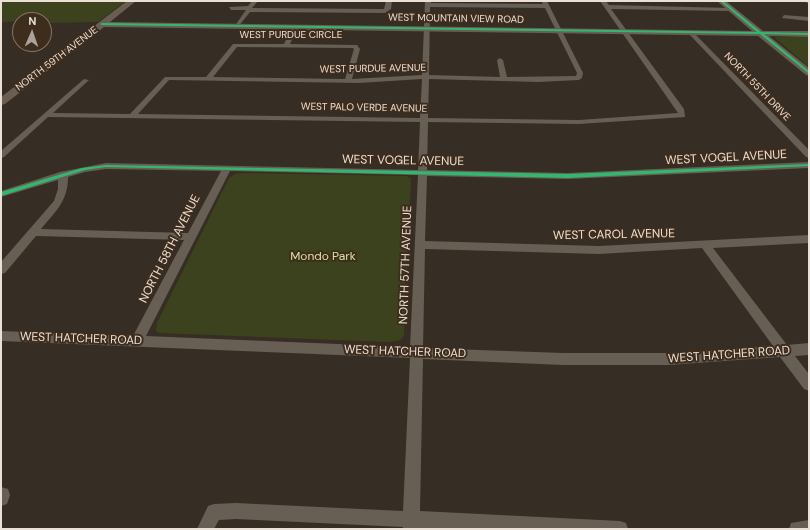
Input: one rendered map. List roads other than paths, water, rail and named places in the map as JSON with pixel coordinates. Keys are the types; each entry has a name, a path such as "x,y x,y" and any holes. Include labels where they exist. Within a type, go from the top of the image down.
{"street":[{"name":"NORTH 59TH AVENUE","path":"1,102 132,1"},
{"path":"236,26 255,1"},
{"path":"318,11 322,1"},
{"path":"231,8 318,11 385,11 388,9 389,1"},
{"path":"721,1 809,73"},
{"path":"428,3 546,4 559,31"},
{"name":"NORTH 57TH AVENUE","path":"411,525 423,119 428,3"},
{"path":"605,4 730,9"},
{"path":"605,4 624,32"},
{"path":"784,16 809,19"},
{"name":"WEST MOUNTAIN VIEW ROAD","path":"102,24 809,34"},
{"path":"286,45 295,27"},
{"name":"WEST PURDUE AVENUE","path":"132,116 167,78 348,81 425,78 538,80 579,78 580,73 559,31"},
{"name":"WEST PALO VERDE AVENUE","path":"46,115 579,122 682,115 680,109 624,32"},
{"name":"NORTH 55TH DRIVE","path":"691,33 809,155"},
{"name":"WEST PURDUE CIRCLE","path":"208,78 234,45 355,46 357,49 348,81"},
{"path":"500,60 504,79"},
{"path":"1,156 86,80"},
{"name":"WEST VOGEL AVENUE","path":"1,194 63,174 106,166 568,176 809,165"},
{"name":"NORTH 58TH AVENUE","path":"136,342 227,168"},
{"path":"1,270 58,202 63,189 63,174"},
{"path":"34,232 191,237"},
{"name":"WEST CAROL AVENUE","path":"420,245 599,250 809,239"},
{"path":"705,245 809,385"},
{"name":"WEST HATCHER ROAD","path":"1,336 563,359 669,359 809,349"},
{"path":"205,529 214,512 236,511 411,525 620,529"},
{"path":"797,529 809,528"}],"park label":[{"name":"Mondo Park","path":"323,257"}]}
